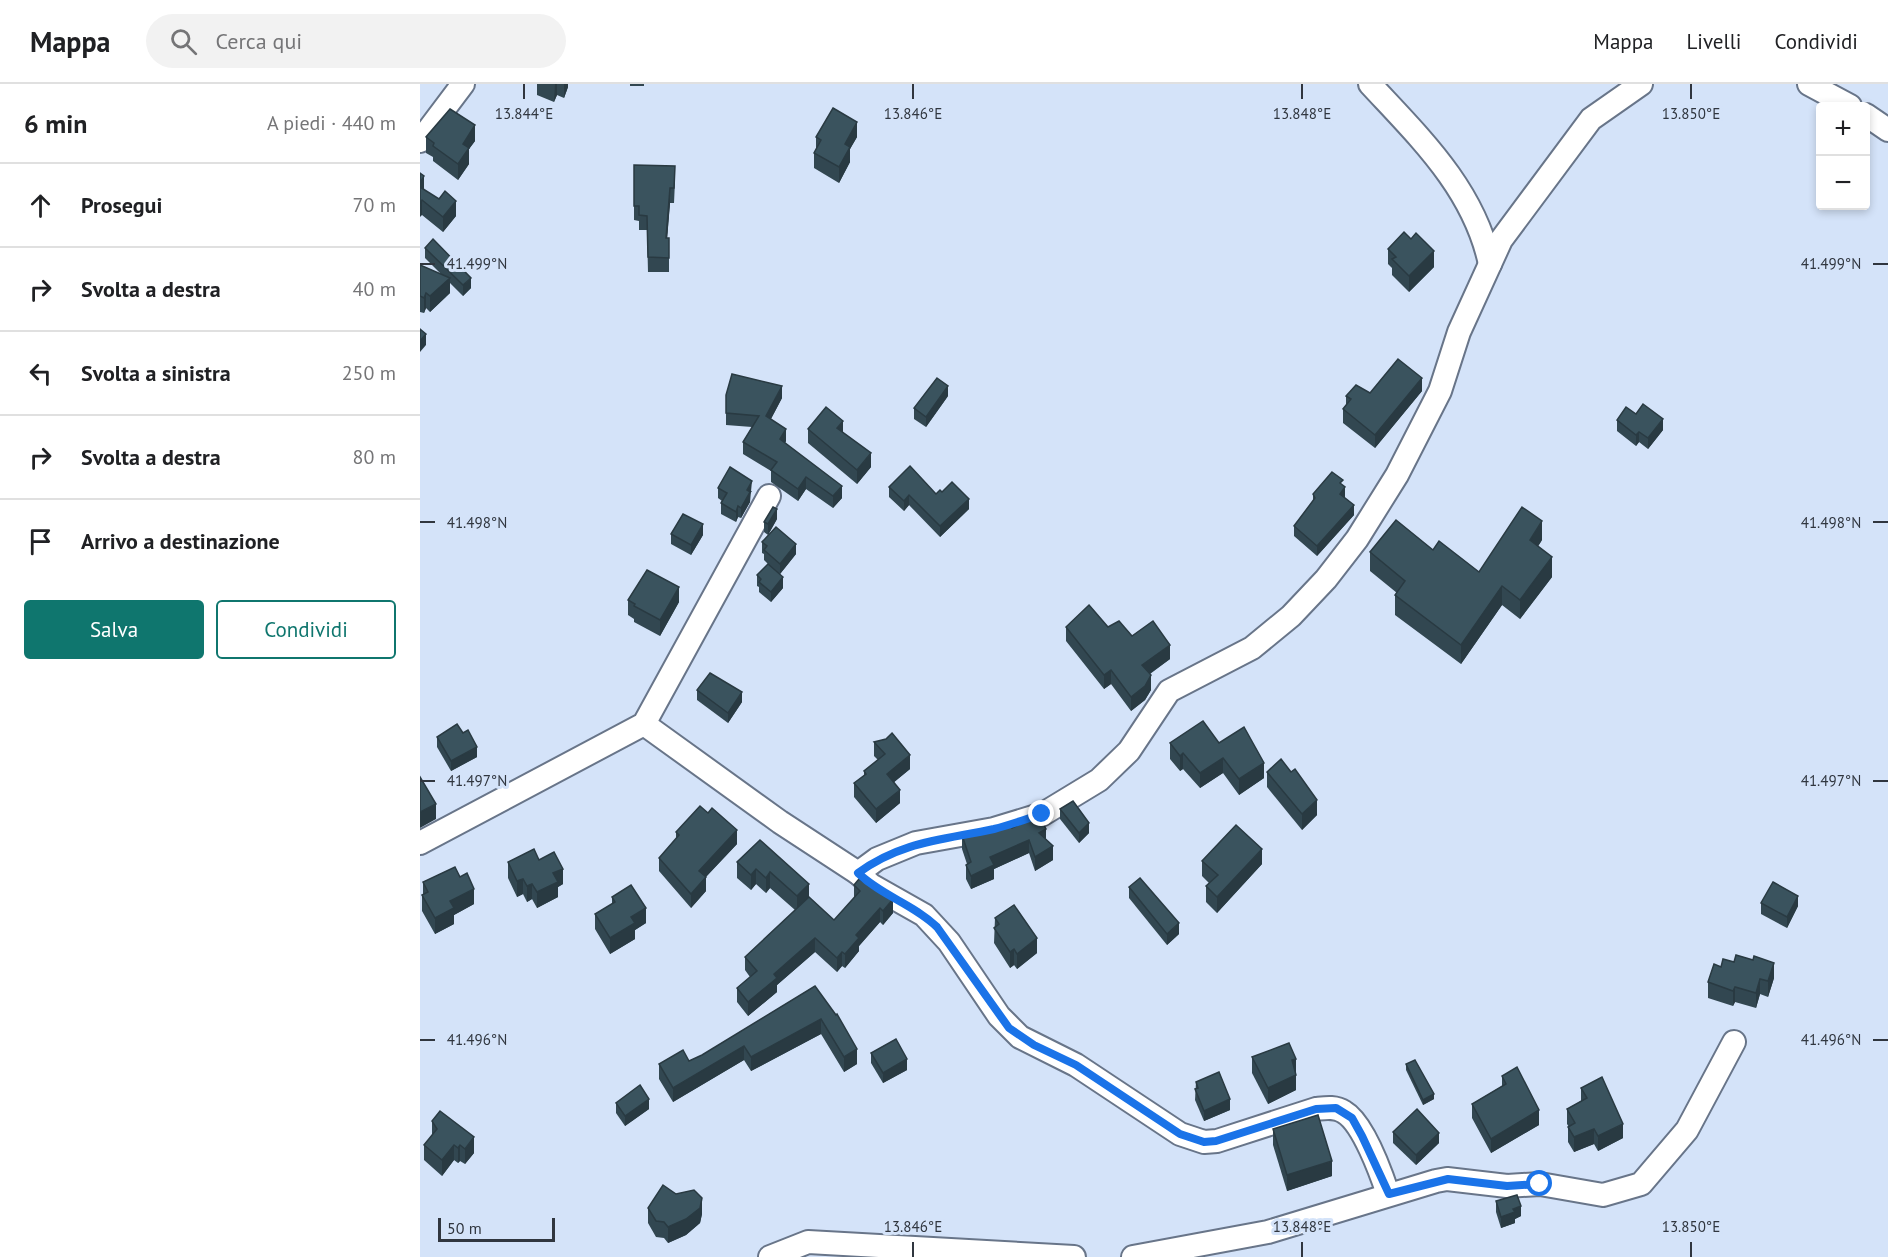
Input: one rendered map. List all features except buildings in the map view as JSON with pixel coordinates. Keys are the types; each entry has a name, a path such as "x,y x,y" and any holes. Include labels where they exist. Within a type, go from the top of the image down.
{"street":[{"path":"420,141 463,84"},
{"path":"1370,84 1427,144 1460,190 1484,236 1490,264"},
{"path":"858,873 877,859 916,843 994,829 1042,814 1061,803 1099,780 1129,751 1169,691 1252,648 1291,616 1326,579 1357,539 1397,475 1440,392 1459,332 1501,240 1591,119 1641,84"},
{"path":"1809,84 1843,102"},
{"path":"1870,118 1888,130"},
{"path":"420,843 644,724 769,496"},
{"path":"644,724 780,822 858,873 871,885 917,910 937,927 1009,1028 1034,1045 1076,1065 1180,1134 1204,1142 1216,1141 1316,1109 1336,1108 1352,1118 1389,1194"},
{"path":"1133,1257 1268,1232 1389,1194 1448,1179 1507,1186 1540,1184 1603,1195 1641,1184 1687,1130 1734,1042"},
{"path":"770,1257 808,1242 1074,1257"}],"route":[{"path":"1042,814 994,829 916,843 877,859 858,873 871,885 910,905 937,927 999,1016 1020,1037 1076,1065 1192,1140 1216,1141 1316,1109 1336,1108 1352,1118 1381,1172 1389,1194 1448,1179 1507,1186 1540,1184"}]}
